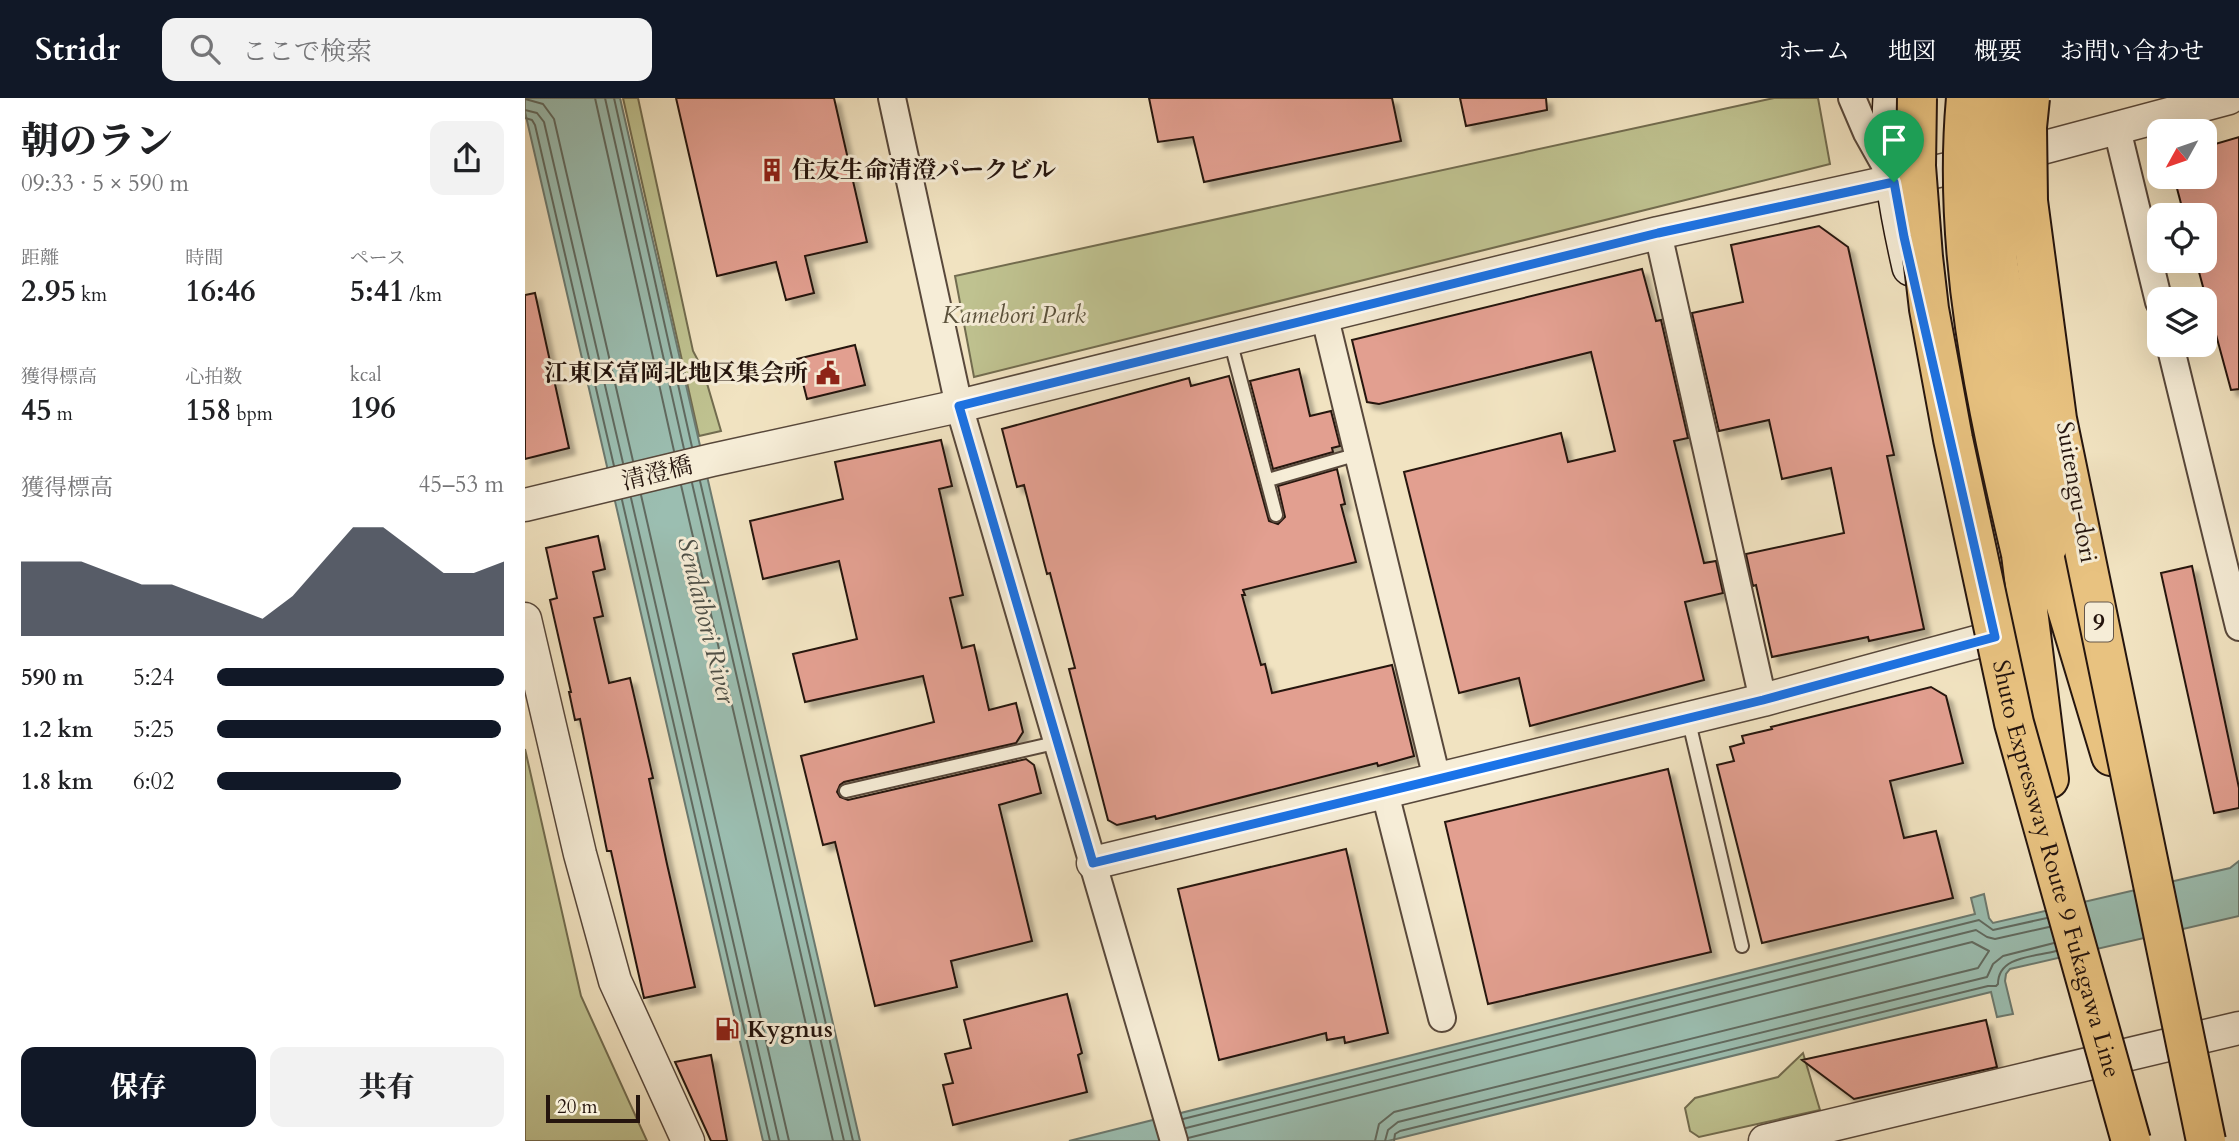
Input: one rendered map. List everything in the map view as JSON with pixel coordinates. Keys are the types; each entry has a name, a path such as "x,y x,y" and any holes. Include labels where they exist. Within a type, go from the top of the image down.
{"highway":[{"name":"Shuto Expressway Route 9 Fukagawa Line","path":"1917,98 1916,166 1923,257 1929,309 1953,439 2014,723 2132,1141"},
{"path":"1966,98 1962,172 1964,230 1973,319 1992,428 2113,760"},
{"path":"1994,98 1994,193 1998,261 2017,388 2035,550 2049,779"},
{"name":"9","path":"2030,98 2027,127 2028,201 2057,419 2206,1141"}],"main road":[{"path":"1892,98 1890,133 1894,182 1904,237 1995,637 2049,779 2132,1141"},
{"name":"Suitengu-dori","path":"2042,98 2038,149 2047,318 2086,535 2113,760 2176,1043"},
{"path":"2176,1043 2199,1141"},
{"path":"2191,1106 2216,1141"}],"street":[{"path":"892,98 959,406 1174,1141"},
{"path":"1852,98 1867,133 1894,182"},
{"name":"清澄橋","path":"525,505 712,460 959,406 1658,233 2038,149 2229,98"},
{"path":"2117,129 2155,287"},
{"path":"1658,233 1763,700"},
{"path":"1324,314 1437,779"},
{"path":"2174,357 2230,547 2239,627"},
{"path":"525,619 606,954 615,981 688,1141"},
{"path":"1093,863 1763,700 1995,637"},
{"path":"1385,793 1442,1018"},
{"path":"1765,1141 2239,1028"}],"lane":[{"path":"1230,340 1276,515"},
{"path":"1268,480 1358,454"},
{"path":"1688,718 1742,946"},
{"path":"846,791 1059,742"}],"green space":[{"path":"623,98 638,98 693,351 703,370 721,431 699,436"},
{"name":"Kamebori Park","path":"1774,98 1818,98 1830,164 974,377 955,276"},
{"path":"525,749 581,996 647,1141 525,1141"},
{"path":"1803,1053 1820,1110 1699,1137 1690,1131 1685,1108 1695,1098 1778,1077"}],"water":[{"name":"Sendaibori River","path":"525,98 620,98 860,1141 763,1141 525,112"},
{"path":"2239,861 2239,916 2010,969 2005,981 2013,1014 1997,1017 1991,992 1388,1141 1069,1141 1975,914 1971,898 1984,894 1989,918 1993,923 2230,868"}],"building":[{"name":"住友生命清澄パークビル","path":"676,98 834,98 867,242 805,256 814,293 786,300 776,262 717,276"},
{"path":"1149,98 1392,98 1401,141 1204,182 1193,137 1158,142"},
{"path":"1460,98 1546,98 1547,110 1466,126"},
{"path":"2239,137 2239,389 2231,390 2217,338 2217,287 2203,287 2199,273 2217,273 2217,203 2181,203 2177,189 2217,189 2217,143"},
{"path":"1819,226 1848,247 1894,455 1887,456 1924,629 1869,641 1868,637 1772,657 1756,585 1753,586 1746,554 1844,533 1831,468 1782,479 1769,420 1719,431 1692,313 1743,302 1731,245"},
{"path":"1642,269 1656,321 1661,320 1688,438 1674,441 1704,563 1716,561 1723,593 1685,602 1704,680 1530,726 1519,678 1459,693 1404,472 1561,433 1568,462 1615,451 1591,352 1379,404 1367,402 1352,340"},
{"path":"535,293 569,448 525,459 525,295"},
{"path":"855,345 865,385 807,399 797,359"},
{"path":"1299,369 1310,416 1331,411 1340,446 1332,448 1333,452 1273,469 1250,381"},
{"path":"1229,376 1269,521 1278,524 1285,517 1278,486 1337,469 1345,504 1341,505 1356,562 1243,590 1245,595 1242,595 1261,665 1265,664 1272,693 1392,665 1414,756 1156,819 1155,816 1117,825 1108,820 1069,669 1075,668 1050,573 1047,574 1024,485 1017,487 1002,429 1189,378 1191,386"},
{"path":"941,440 952,486 939,489 963,595 950,598 962,648 974,645 989,710 1016,703 1023,732 1016,743 844,782 837,792 840,797 848,800 1026,759 1034,765 1041,793 999,805 1032,941 951,961 957,987 875,1006 835,842 823,845 801,756 934,722 923,676 805,702 793,654 857,639 839,561 763,579 750,521 843,499 835,462"},
{"path":"598,536 605,569 593,572 603,616 594,618 609,683 630,678 653,778 649,779 695,987 644,998 611,851 607,851 580,719 575,720 550,600 557,598 546,548"},
{"path":"2192,566 2239,788 2239,808 2214,813 2161,573"},
{"path":"1931,687 1946,696 1963,763 1890,781 1904,838 1936,831 1953,898 1762,943 1717,765 1734,761 1730,747 1744,743 1742,736"},
{"path":"1668,769 1711,952 1488,1004 1445,822"},
{"path":"1346,849 1388,1033 1345,1043 1344,1037 1327,1040 1326,1033 1219,1060 1178,889"},
{"path":"1067,994 1082,1053 1078,1055 1087,1092 953,1125 943,1085 953,1083 945,1054 971,1048 964,1020"},
{"path":"1986,1020 1997,1067 1854,1099 1802,1060"},
{"path":"711,1055 727,1141 711,1141 675,1062"}],"place":[{"name":"住友生命清澄パークビル","path":"772,170"},
{"name":"江東区富岡北地区集会所","path":"828,373"},
{"name":"Kygnus","path":"727,1029"}],"route":[{"path":"1894,182 1904,237 1995,637 1763,700 1093,863 959,406 1658,233 1894,182"}]}
